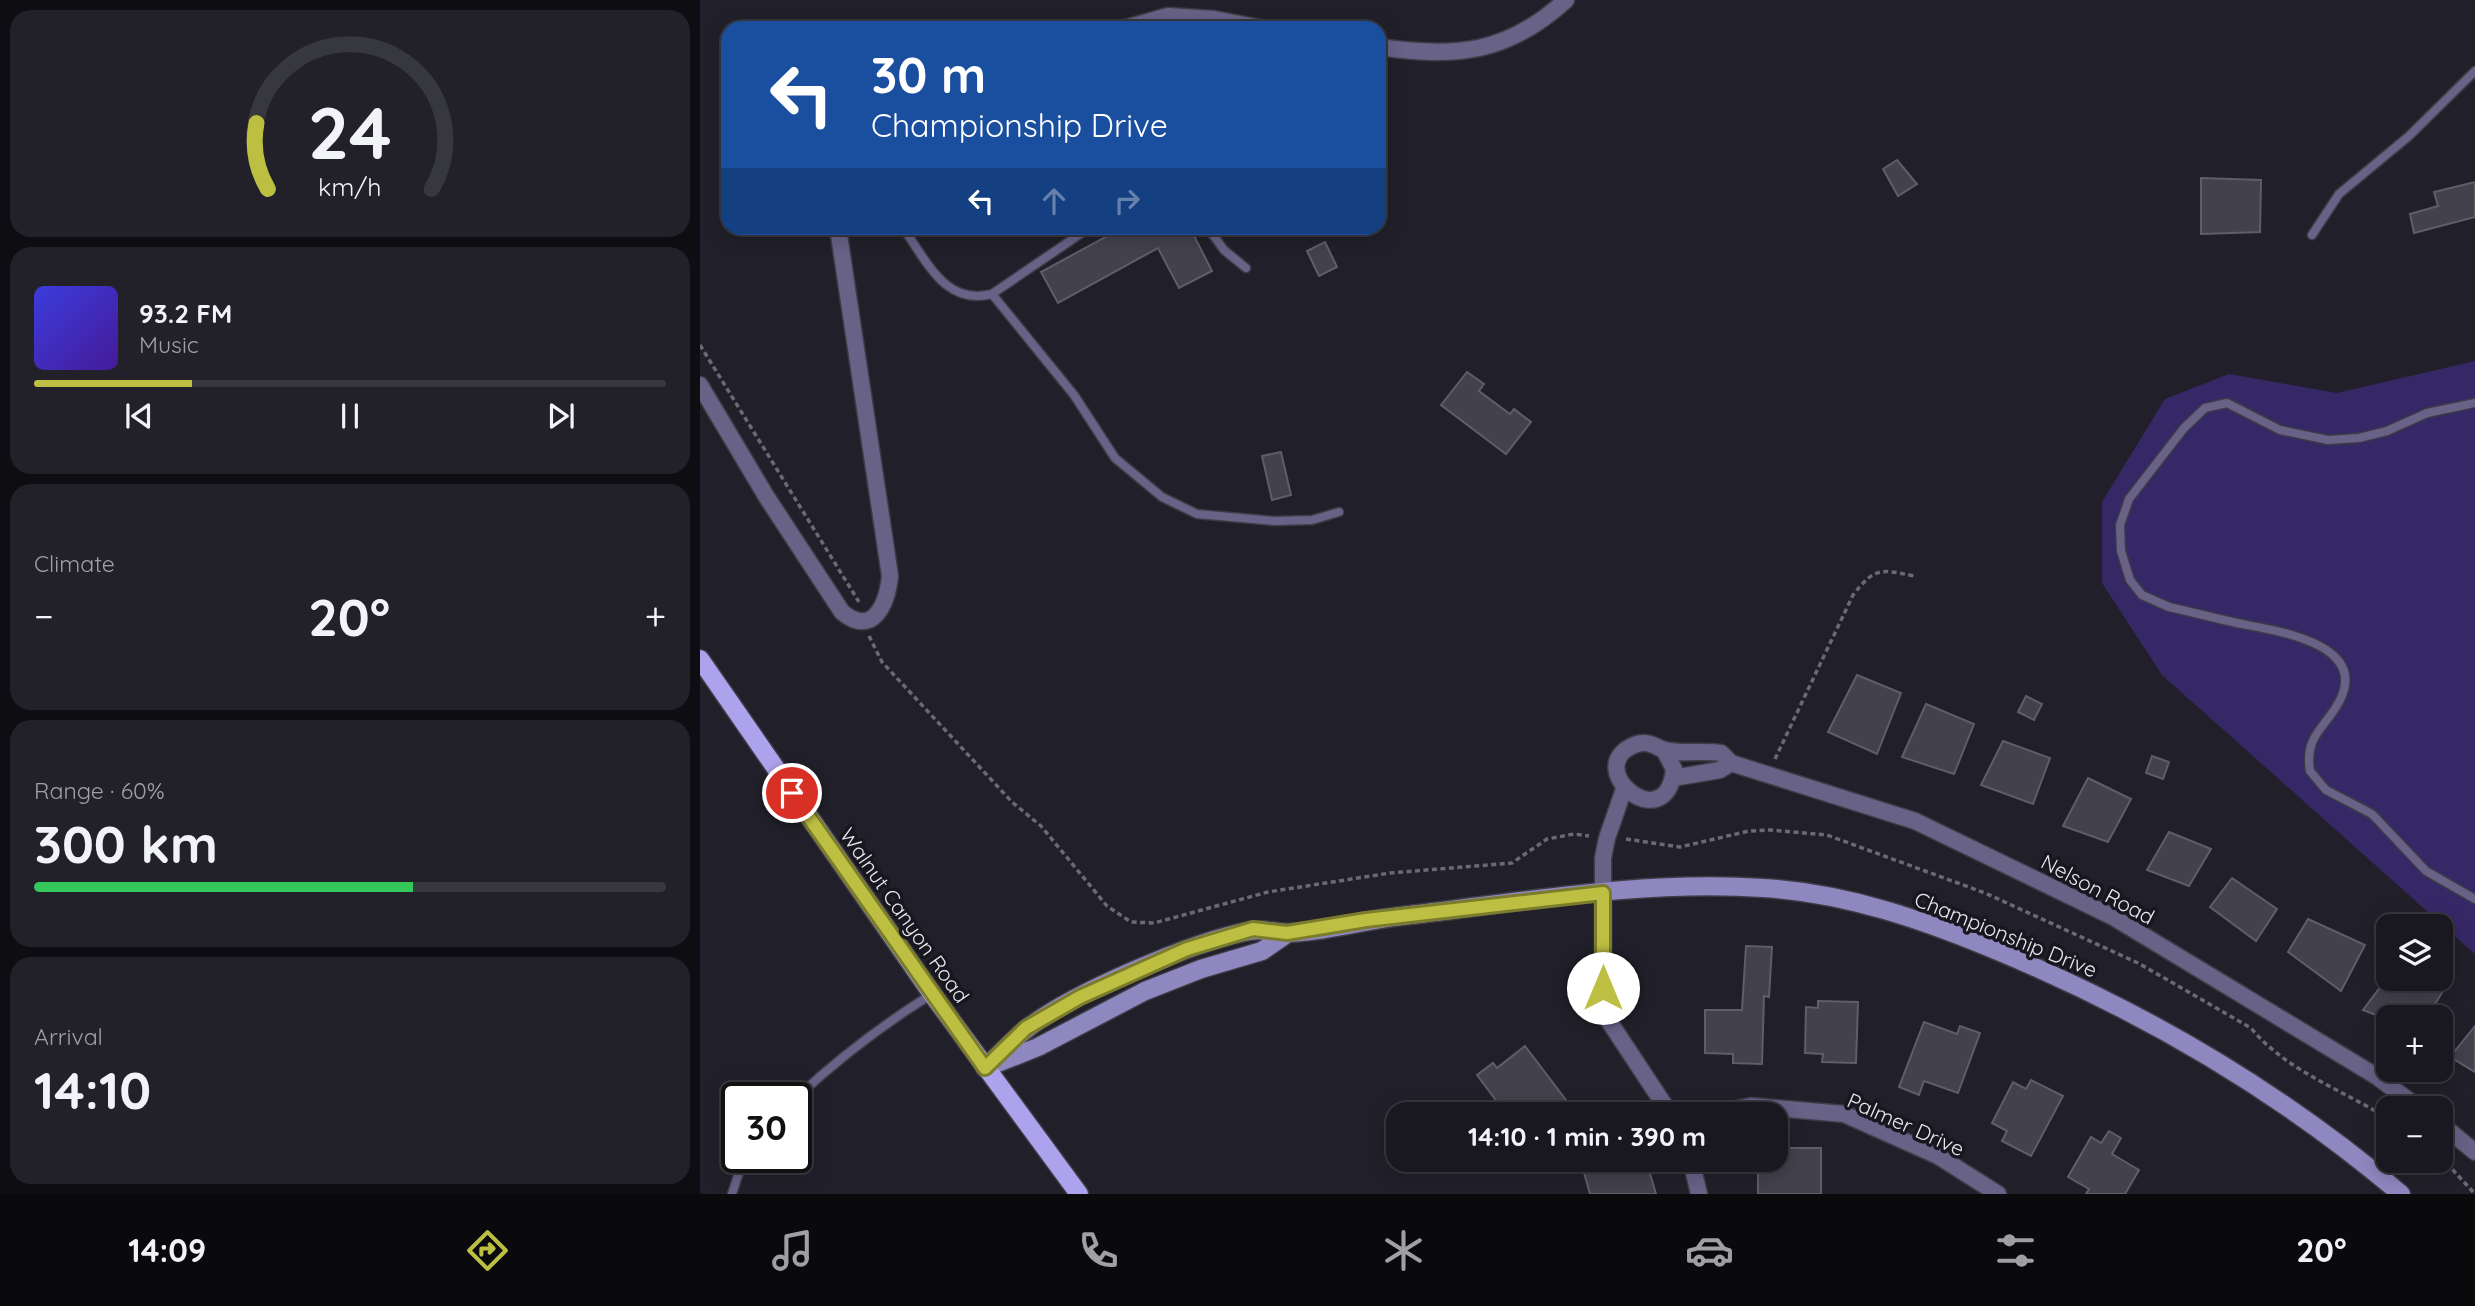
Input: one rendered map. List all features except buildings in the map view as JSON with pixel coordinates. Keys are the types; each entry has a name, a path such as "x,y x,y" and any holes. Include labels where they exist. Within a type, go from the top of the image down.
{"main road":[{"name":"Walnut Canyon Road","path":"700,659 932,994 1079,1194"}],"street":[{"path":"1386,48 1451,54 1478,51 1532,28 1566,0"},
{"path":"1150,21 1168,16 1224,21"},
{"path":"700,385 842,612 852,621 864,621 879,613 887,602 890,576 839,235"},
{"name":"Nelson Road","path":"1662,1102 1603,1012 1603,893 1607,838 1624,789 1617,772 1622,755 1629,748 1647,743 1664,750 1721,753 1731,763 1915,821 2113,917 2376,1076 2403,1096"},
{"path":"1624,789 1631,795 1648,799 1664,793 1673,778 1672,762 1664,750"},
{"path":"1673,778 1720,770 1731,763"},
{"name":"Championship Drive","path":"985,1068 1026,1028 1080,997 1187,949 1253,929 1287,933 1366,920 1603,893 1697,886 1763,887 1819,894 1928,922 2075,983 2215,1059 2366,1164 2401,1194"},
{"name":"Championship Drive","path":"985,1068 1038,1047 1146,991 1201,969 1262,951 1287,933"},
{"name":"Palmer Drive","path":"1788,1109 1844,1114 1938,1156 1998,1194"},
{"path":"2453,1134 2475,1152"},
{"path":"1694,1172 1699,1194"}],"lane":[{"path":"2312,235 2339,194 2409,136 2475,71"},
{"path":"908,235 948,288 975,298 992,294 1079,235"},
{"path":"1213,235 1224,250 1246,268"},
{"path":"992,294 1074,395 1115,458 1162,497 1197,514 1274,521 1312,520 1339,512"},
{"path":"2475,403 2427,413 2387,431 2359,438 2328,440 2280,430 2227,403 2211,404 2184,428 2129,499 2120,533 2127,574 2136,589 2148,599 2169,607 2302,637 2336,658 2343,671 2343,693 2310,745 2310,771 2326,790 2372,814 2426,871 2475,899"},
{"path":"812,1083 837,1059 888,1021 932,994"},
{"path":"732,1194 739,1173"}],"path":[{"path":"700,345 860,606"},
{"path":"1768,774 1853,595 1868,576 1880,569 1914,576"},
{"path":"869,636 882,662 1012,802 1041,826 1107,906 1131,922 1154,923 1268,892 1390,873 1512,863 1547,839 1574,834 1589,836"},
{"path":"1626,839 1680,847 1749,831 1827,835 1985,893 2138,963 2251,1028 2262,1042 2288,1060 2376,1111"},
{"path":"2453,1170 2475,1194"}],"shaded area":[{"path":"2475,361 2475,954 2453,934 2453,914 2430,914 2162,675 2102,583 2102,502 2165,399 2229,374 2337,393"}],"route":[{"path":"792,793 985,1068 1026,1028 1080,997 1187,949 1253,929 1287,933 1366,920 1603,893 1603,988"}]}
